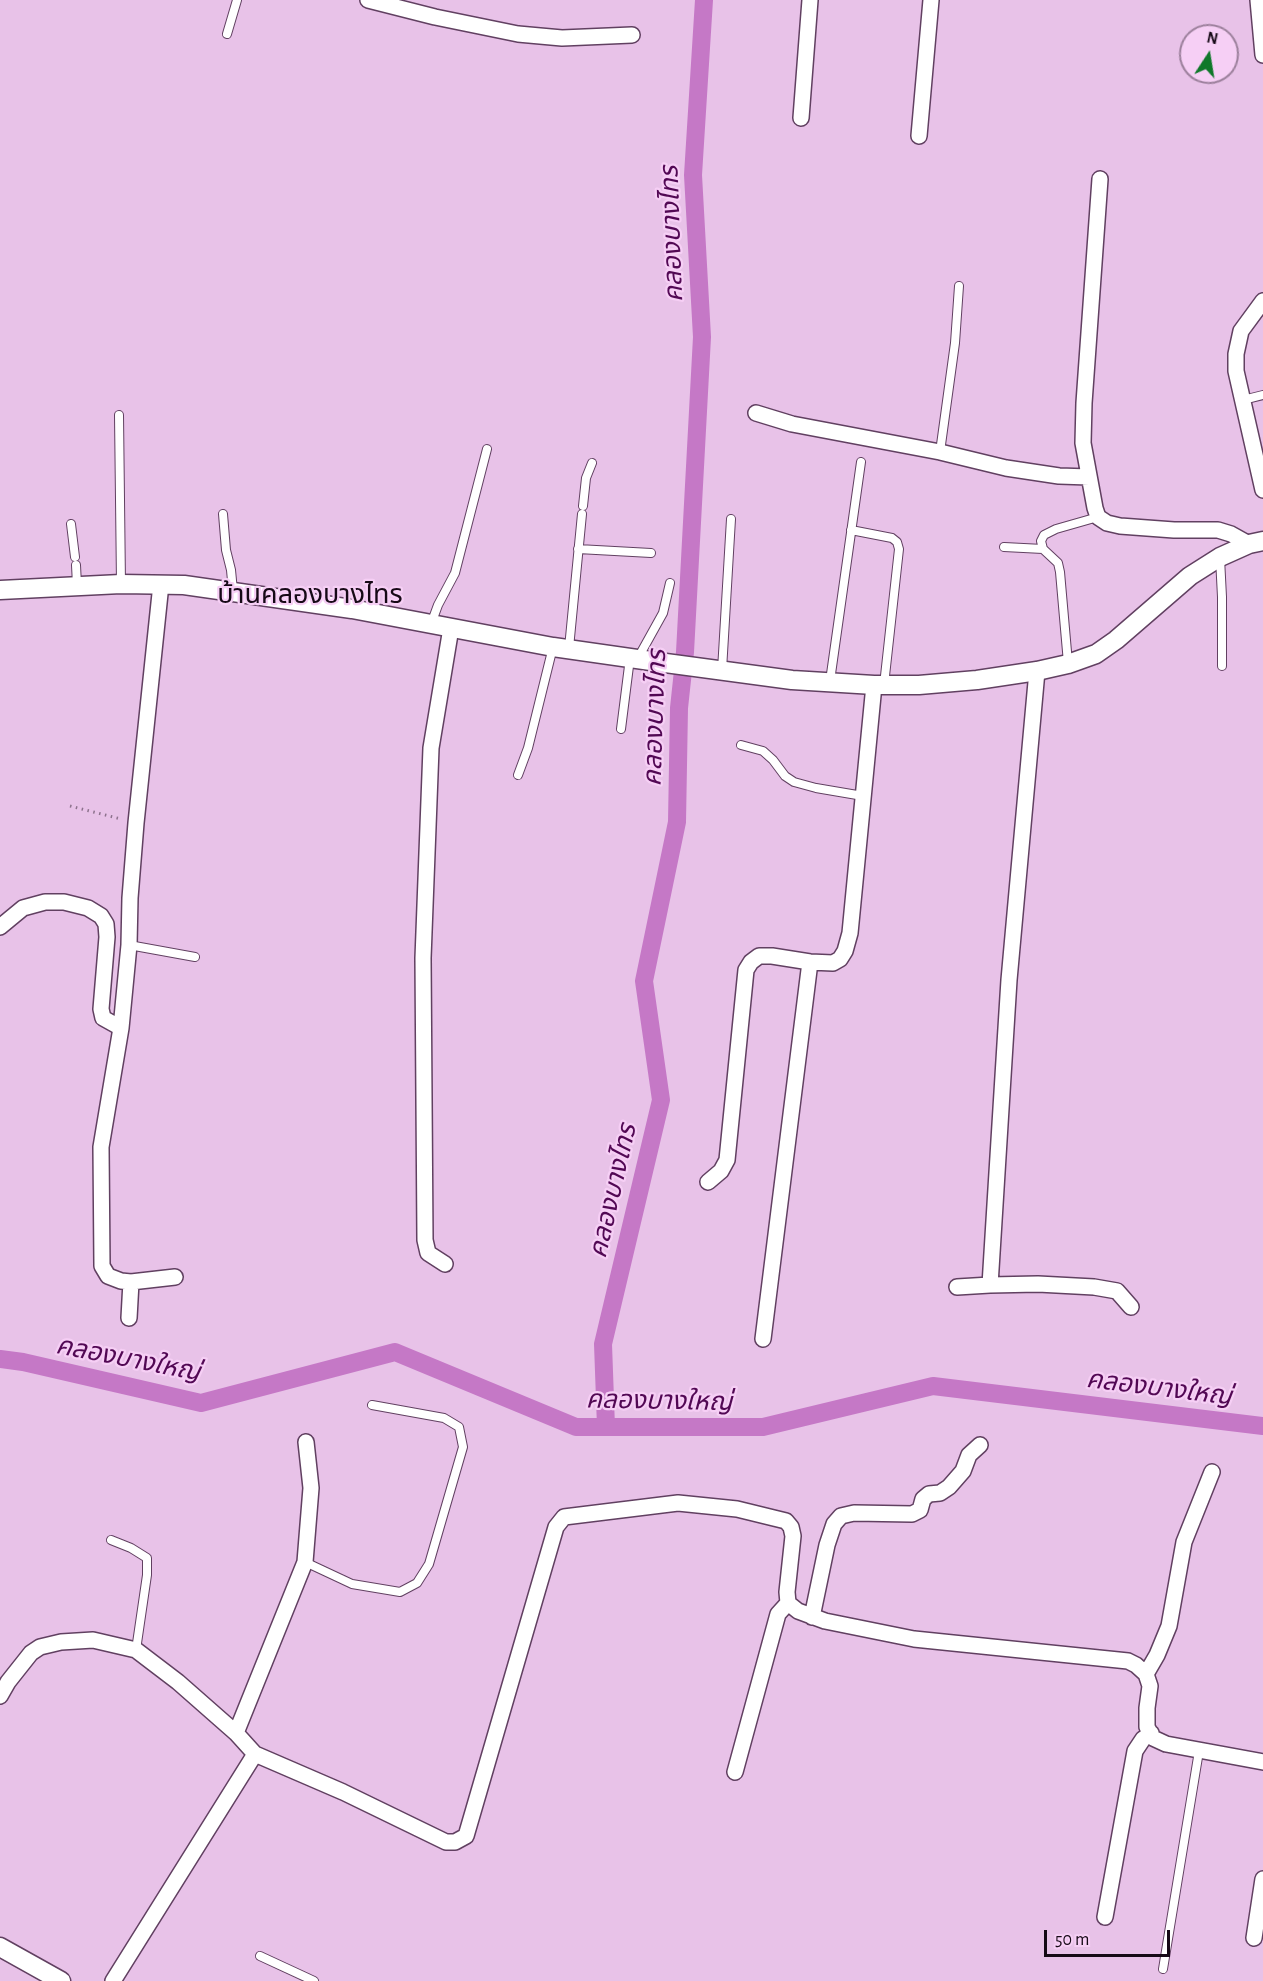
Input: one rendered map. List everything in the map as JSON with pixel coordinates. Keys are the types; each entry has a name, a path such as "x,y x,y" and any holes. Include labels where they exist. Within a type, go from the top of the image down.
{"street":[{"path":"368,0 518,34 562,38 632,35"},
{"path":"801,118 810,0"},
{"path":"920,135 931,0"},
{"path":"1258,0 1263,55"},
{"path":"1100,179 1083,443 1098,517 1107,523 1120,526 1218,530 1256,542"},
{"path":"1263,301 1241,330 1237,341 1236,372 1263,490"},
{"path":"756,413 792,424 1017,469 1059,476 1089,477"},
{"path":"0,591 77,585 184,585 351,609 561,647 714,670 792,680 919,685 1037,670 1068,664 1096,654 1116,640 1190,576 1220,556 1256,542"},
{"path":"161,584 136,823 129,945 121,1028 101,1148 100,1243 102,1266 108,1276 131,1282 175,1277"},
{"path":"445,1264 428,1252 424,1240 423,958 431,748 451,628"},
{"path":"990,1285 1009,980 1037,670"},
{"path":"708,1182 721,1171 727,1160 746,970 751,962 759,957 772,956 833,963 840,959 845,951 850,933 863,796 879,685"},
{"path":"0,927 23,908 45,902 64,902 88,908 101,916 106,924 107,937 101,1009 103,1018 121,1028"},
{"path":"763,1340 810,962"},
{"path":"129,1318 131,1282"},
{"path":"957,1287 1038,1284 1094,1287 1117,1292 1131,1307"},
{"path":"236,1733 305,1562 311,1488 306,1442"},
{"path":"812,1617 827,1545 834,1524 841,1516 854,1513 912,1514 920,1510 923,1498 929,1494 940,1493 949,1487 963,1471 969,1455 980,1445"},
{"path":"1146,1674 1169,1626 1184,1542 1212,1472"},
{"path":"0,1696 31,1653 40,1647 61,1642 93,1640 136,1650 178,1682 236,1733 255,1754 343,1792 446,1842 455,1842 466,1836 556,1527 564,1517 678,1503 738,1509 786,1521 791,1527 793,1536 787,1592 788,1603 798,1611 825,1621 914,1639 1128,1661 1146,1674 1150,1686 1147,1727 1153,1738 1166,1744 1263,1762"},
{"path":"735,1772 778,1614 788,1603"},
{"path":"1105,1917 1135,1750 1151,1733"},
{"path":"113,1981 255,1754"},
{"path":"1254,1938 1263,1879"},
{"path":"0,1947 61,1981"}],"lane":[{"path":"227,34 237,0"},
{"path":"940,452 955,344 959,286"},
{"path":"1243,400 1263,395"},
{"path":"119,415 121,584"},
{"path":"431,624 455,573 487,449"},
{"path":"829,682 861,462"},
{"path":"518,775 561,647 578,549 586,478 592,464"},
{"path":"223,514 233,591"},
{"path":"1068,664 1060,572 1058,563 1043,549 1041,541 1044,535 1098,517"},
{"path":"714,670 731,519"},
{"path":"71,524 77,585"},
{"path":"851,530 892,538 897,542 898,549 879,685"},
{"path":"1004,547 1043,549"},
{"path":"578,549 651,553"},
{"path":"1220,556 1222,666"},
{"path":"621,729 634,659 663,612 670,583"},
{"path":"741,745 763,750 785,776 794,782 863,796"},
{"path":"129,945 195,957"},
{"path":"305,1562 352,1584 400,1592 417,1582 429,1564 464,1447 459,1427 444,1418 372,1405"},
{"path":"111,1540 147,1558 147,1575 136,1650"},
{"path":"1163,1969 1199,1751"},
{"path":"260,1956 314,1981"}],"path":[{"path":"70,806 136,823"}],"waterway":[{"name":"คลองบางไทร","path":"606,1427 603,1344 661,1100 644,981 677,822 679,708 685,652 702,337 693,175 704,0"},
{"name":"คลองบางใหญ่","path":"0,1359 23,1362 201,1403 395,1352 576,1427 763,1427 933,1386 1263,1426"}],"district":[{"name":"บ้านคลองบางไทร","path":"310,595"}]}
